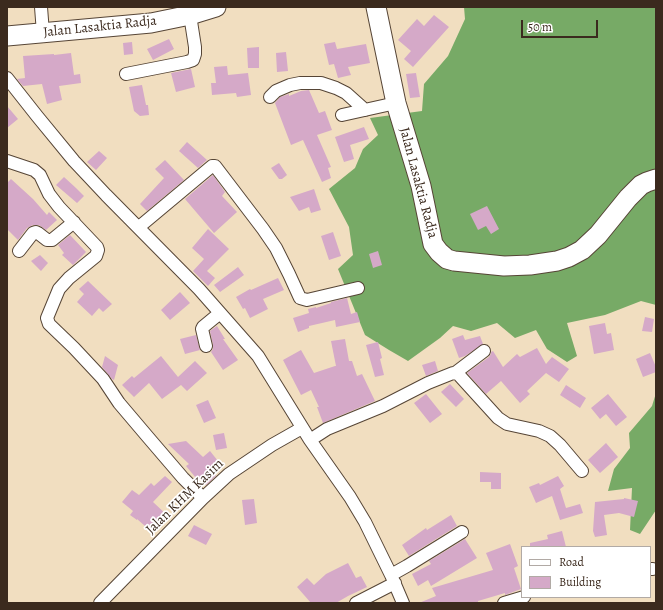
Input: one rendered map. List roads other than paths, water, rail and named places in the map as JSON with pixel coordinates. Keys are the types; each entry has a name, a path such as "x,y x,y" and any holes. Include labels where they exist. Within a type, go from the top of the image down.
{"highway":[{"name":"Jalan Lasaktia Radja","path":"7,36 150,22 190,15 216,7"},
{"name":"Jalan Lasaktia Radja","path":"376,7 396,103 421,186 433,244 447,259 504,266 530,265 569,258 582,250 598,234 641,185 656,179"}],"street":[{"path":"41,7 43,33"},
{"path":"126,74 193,60 195,47 190,15"},
{"path":"7,78 74,161 199,289 258,356 302,428 350,497 365,522 403,603"},
{"path":"270,97 276,91 290,85 300,83 321,83 346,93 365,110"},
{"path":"342,116 396,103"},
{"path":"7,161 34,170 40,175 53,200 97,247 98,250 93,258 69,278 59,289 47,318 49,324 74,348 103,380 119,403 143,432 183,478 203,498"},
{"path":"139,228 212,166 215,166 276,248 300,298 307,300 358,288"},
{"path":"19,251 33,233 36,232 47,240 52,240 74,222"},
{"path":"206,346 202,329 220,313"},
{"path":"310,440 327,429 383,406 428,383 455,373 484,350"},
{"path":"455,373 458,374 498,418 507,424 539,431 550,436 560,445 582,471"},
{"name":"Jalan KHM Kasim","path":"100,603 203,498 229,474 272,445 302,428"},
{"path":"356,603 393,579 407,566 462,532"},
{"path":"504,603 521,598"}]}
